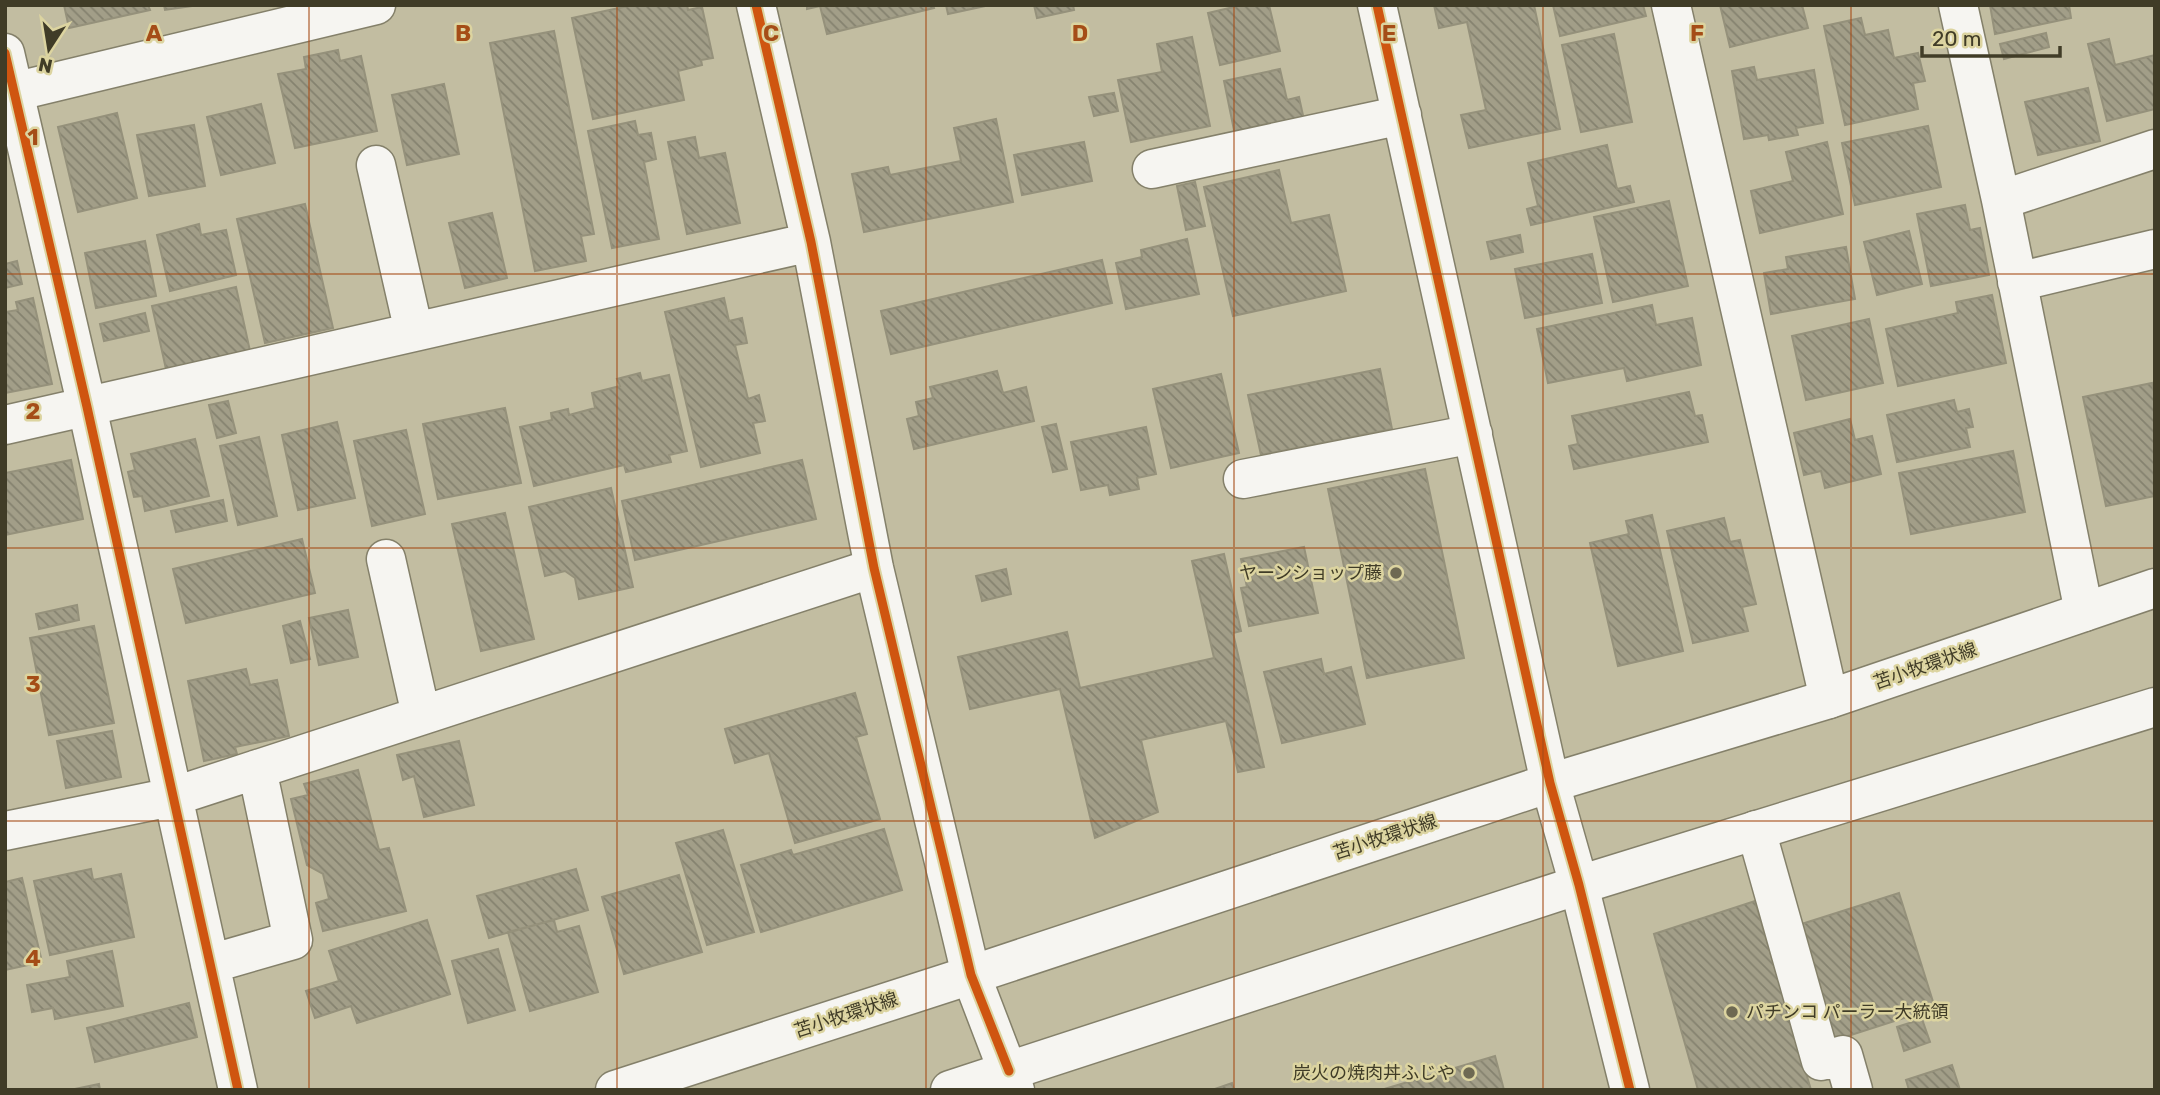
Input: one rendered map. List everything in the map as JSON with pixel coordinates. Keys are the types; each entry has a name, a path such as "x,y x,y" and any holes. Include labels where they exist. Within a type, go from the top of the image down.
{"street":[{"path":"9,93 300,14 376,5"},
{"path":"757,5 811,242 874,568 971,975 1012,1080"},
{"path":"1377,5 1550,783 1579,885 1630,1090"},
{"path":"1671,5 1829,699"},
{"path":"1958,5 2001,200 2084,612"},
{"path":"5,53 9,93 87,407 238,1090"},
{"path":"1152,169 1402,116"},
{"path":"2001,200 2155,149"},
{"path":"376,165 414,332"},
{"path":"5,425 811,242"},
{"path":"2017,282 2155,249"},
{"path":"1243,479 1473,434"},
{"path":"386,559 421,715"},
{"path":"5,831 172,797 874,568"},
{"name":"苫小牧環状線","path":"615,1090 1550,783 1829,699 2155,588"},
{"path":"950,1090 1012,1080 1579,885 2155,707"},
{"path":"209,964 293,940 257,769"},
{"path":"1756,830 1821,1061 1843,1055 1853,1090"}],"building":[{"path":"64,5 148,5 150,10 69,28"},
{"path":"164,5 193,5 193,6 165,10"},
{"path":"633,5 687,5 688,10 702,7 713,58 701,60 702,65 678,71 684,100 593,119 572,18"},
{"path":"807,5 933,5 934,8 827,34 820,6 807,9"},
{"path":"946,5 990,5 948,14"},
{"path":"1034,5 1073,5 1074,10 1037,18"},
{"path":"1242,5 1269,5 1280,51 1220,65 1208,13"},
{"path":"1434,5 1534,5 1560,129 1469,148 1461,115 1486,110 1467,22 1439,28"},
{"path":"1553,5 1643,5 1646,16 1560,36"},
{"path":"1720,5 1802,5 1808,28 1730,47"},
{"path":"1990,5 2069,5 2071,18 1995,34"},
{"path":"1861,18 1865,35 1888,30 1894,58 1918,53 1925,81 1913,83 1918,109 1845,125 1824,26"},
{"path":"554,31 594,234 581,236 586,261 535,271 490,43"},
{"path":"2046,33 2049,47 2004,59 2000,44"},
{"path":"1614,34 1632,122 1581,132 1562,45"},
{"path":"1192,37 1210,126 1131,142 1118,80 1162,72 1157,44"},
{"path":"2109,39 2115,65 2155,55 2155,109 2107,121 2088,44"},
{"path":"338,50 340,61 361,56 377,131 295,148 278,74 306,69 304,57"},
{"path":"1754,67 1757,80 1814,70 1823,123 1796,128 1798,135 1769,140 1768,135 1744,139 1732,71"},
{"path":"1280,69 1287,100 1299,97 1304,120 1235,135 1224,81"},
{"path":"444,84 459,154 407,165 392,95"},
{"path":"2088,88 2100,141 2038,155 2025,102"},
{"path":"1114,93 1118,111 1094,116 1089,97"},
{"path":"261,104 275,163 221,175 207,117"},
{"path":"117,113 137,198 78,212 58,127"},
{"path":"996,119 1013,202 864,232 852,174 888,167 890,175 961,161 954,128"},
{"path":"635,121 638,135 651,133 656,159 644,162 659,239 612,248 588,131"},
{"path":"194,125 205,186 149,196 137,135"},
{"path":"1928,126 1941,187 1855,205 1842,143"},
{"path":"695,137 699,158 725,153 740,223 687,234 668,142"},
{"path":"1084,142 1092,181 1022,195 1014,155"},
{"path":"1827,142 1843,214 1760,233 1751,191 1793,181 1786,152"},
{"path":"1607,145 1617,189 1630,186 1634,202 1531,225 1527,209 1538,206 1528,163"},
{"path":"1279,170 1291,223 1329,215 1346,291 1233,316 1204,187"},
{"path":"1195,182 1205,226 1186,230 1177,186"},
{"path":"1669,201 1688,286 1613,302 1594,217"},
{"path":"305,204 333,328 265,343 237,219"},
{"path":"1965,205 1970,230 1980,228 1989,275 1931,286 1917,214"},
{"path":"492,213 507,278 465,288 449,223"},
{"path":"199,224 201,235 226,230 236,275 170,291 157,235"},
{"path":"1909,231 1922,284 1877,295 1864,242"},
{"path":"1520,235 1523,252 1491,259 1487,242"},
{"path":"1187,239 1199,294 1126,309 1116,263 1142,257 1141,250"},
{"path":"145,241 156,296 96,308 85,253"},
{"path":"1846,247 1855,299 1771,314 1764,273 1788,269 1786,257"},
{"path":"1592,254 1602,303 1525,318 1515,269"},
{"path":"1102,260 1112,303 891,354 881,311"},
{"path":"17,261 22,284 5,288 5,264"},
{"path":"236,287 250,351 166,369 152,306"},
{"path":"1992,295 2006,363 1898,386 1886,329 1958,313 1956,302"},
{"path":"33,298 52,384 5,393 5,312 18,310 16,302"},
{"path":"724,298 729,321 742,318 747,343 735,345 748,399 759,395 765,421 753,423 760,453 701,467 665,312"},
{"path":"1652,305 1656,325 1692,318 1701,365 1627,381 1624,368 1548,383 1537,329"},
{"path":"145,313 149,331 104,341 100,324"},
{"path":"1869,319 1883,383 1806,400 1792,336"},
{"path":"1380,369 1392,429 1261,455 1248,395"},
{"path":"997,371 1003,393 1026,387 1034,421 914,449 907,419 919,416 916,402 933,398 930,387"},
{"path":"640,373 642,381 669,375 687,451 669,455 671,462 626,472 624,465 534,486 520,427 552,420 551,413 568,409 569,415 595,408 592,393 620,386 617,379"},
{"path":"1221,374 1239,453 1171,468 1153,389"},
{"path":"2152,383 2155,396 2155,496 2106,506 2083,397"},
{"path":"1689,392 1695,416 1702,415 1708,442 1574,469 1569,446 1578,444 1572,416"},
{"path":"1954,400 1957,412 1969,409 1973,427 1966,428 1970,447 1897,462 1887,415"},
{"path":"228,401 236,433 217,438 209,405"},
{"path":"505,408 521,483 438,499 423,424"},
{"path":"1850,419 1855,440 1872,436 1881,474 1825,488 1821,471 1804,475 1794,433"},
{"path":"337,422 355,498 298,510 282,435"},
{"path":"1056,424 1067,469 1053,472 1042,427"},
{"path":"1146,427 1156,474 1137,478 1139,489 1110,495 1108,485 1081,490 1071,442"},
{"path":"406,430 425,514 372,526 354,441"},
{"path":"259,437 277,516 238,525 220,446"},
{"path":"195,439 209,496 145,511 142,496 134,497 128,472 135,470 131,454"},
{"path":"2013,451 2025,512 1911,534 1899,473"},
{"path":"71,460 83,519 5,535 5,473"},
{"path":"802,460 816,519 635,560 622,501"},
{"name":"ヤーンショップ藤","path":"1425,469 1464,658 1367,678 1328,489"},
{"path":"611,488 633,587 579,599 575,578 565,571 545,576 529,507"},
{"path":"223,500 227,521 176,532 171,511"},
{"path":"505,513 534,639 481,651 452,524"},
{"path":"1652,515 1683,651 1618,666 1590,543 1629,534 1626,521"},
{"path":"1724,518 1730,542 1740,540 1756,604 1742,607 1748,631 1693,643 1667,531"},
{"path":"302,539 315,593 186,623 173,569"},
{"path":"1304,547 1318,613 1249,626 1241,588 1247,587 1241,559"},
{"path":"1224,554 1241,631 1233,633 1264,767 1238,772 1226,721 1141,740 1158,812 1095,838 1060,689 970,709 958,657 1067,632 1080,688 1214,658 1192,561"},
{"path":"1006,569 1011,594 982,601 976,576"},
{"path":"77,605 79,620 39,629 36,614"},
{"path":"348,610 358,657 319,665 309,618"},
{"path":"300,621 310,659 291,663 283,626"},
{"path":"94,626 114,723 49,735 30,638"},
{"path":"1321,659 1324,674 1351,667 1365,724 1282,743 1264,672"},
{"path":"246,669 250,685 277,680 289,736 235,747 237,754 204,761 188,681"},
{"path":"855,693 867,734 856,737 880,819 795,843 769,753 735,763 725,729"},
{"path":"112,731 121,777 66,788 57,741"},
{"path":"459,741 474,805 424,817 414,776 403,780 397,755"},
{"path":"358,770 379,850 389,848 406,911 323,931 316,903 329,899 323,874 307,865 291,799 308,795 304,784"},
{"path":"884,829 902,890 761,932 741,865 791,850 793,855"},
{"path":"723,830 754,932 707,945 676,843"},
{"path":"91,869 93,880 121,874 134,937 50,955 34,881"},
{"path":"576,869 588,910 489,938 477,896"},
{"path":"679,875 702,952 624,974 602,897"},
{"path":"22,878 42,962 5,970 5,882"},
{"path":"1899,893 1935,1008 1823,1044 1786,929"},
{"name":"パチンコ パーラー大統領","path":"1755,901 1811,1090 1698,1090 1654,934"},
{"path":"427,920 450,994 357,1023 351,1006 315,1018 306,991 339,981 329,951"},
{"path":"554,920 557,932 579,926 598,992 530,1011 508,932"},
{"path":"498,949 515,1010 468,1023 452,961"},
{"path":"112,951 123,1006 55,1019 53,1008 32,1012 27,985 70,977 67,961"},
{"path":"189,1003 197,1037 95,1062 87,1028"},
{"path":"1922,1019 1930,1042 1904,1051 1897,1027"},
{"name":"炭火の焼肉丼ふじや","path":"1495,1056 1504,1090 1381,1090"},
{"path":"1952,1065 1960,1090 1909,1090 1906,1080"},
{"path":"1232,1083 1234,1090 1212,1090"},
{"path":"99,1084 100,1090 70,1090"}],"cycle path":[{"path":"756,5 811,242 874,568 971,975 1009,1071"},
{"path":"1377,5 1550,783 1579,885 1630,1090"},
{"path":"5,53 87,407 238,1090"}],"place":[{"name":"ヤーンショップ藤","path":"1396,573"},
{"name":"パチンコ パーラー大統領","path":"1732,1012"},
{"name":"炭火の焼肉丼ふじや","path":"1469,1073"}]}
